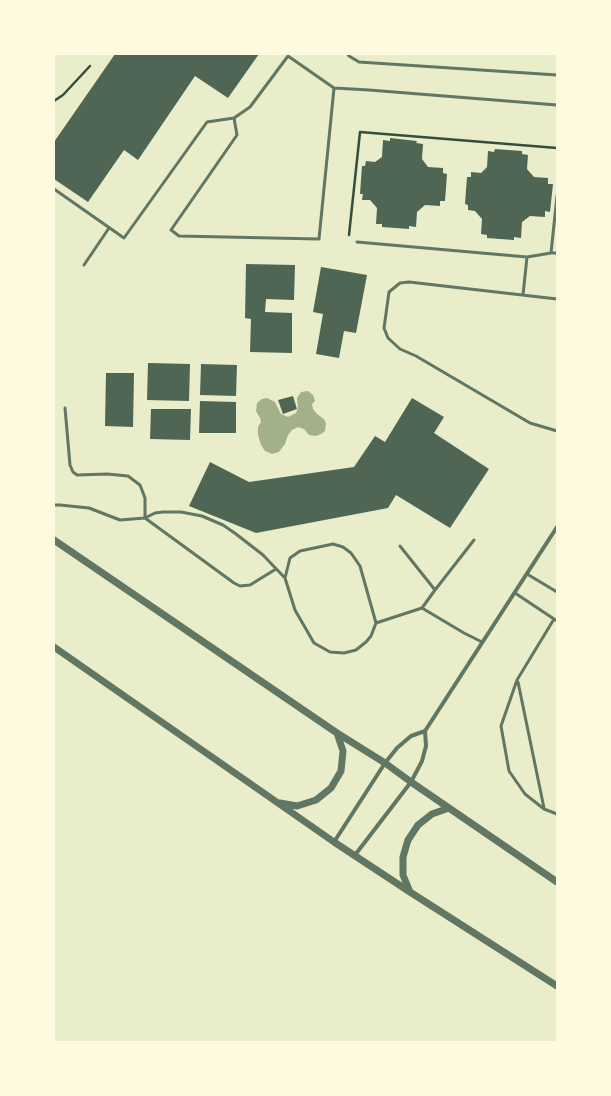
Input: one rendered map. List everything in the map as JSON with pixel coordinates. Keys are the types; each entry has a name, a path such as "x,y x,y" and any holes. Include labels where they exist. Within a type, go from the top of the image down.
{"street":[{"path":"355,855 411,782 422,761 426,746 425,731 557,528"},
{"path":"54,540 337,733 385,763 557,882"},
{"path":"54,648 98,677 334,842 557,986"},
{"path":"334,842 385,763 397,748 411,736 425,731"},
{"path":"277,803 297,806 316,800 332,788 341,771 343,752 337,733"},
{"path":"410,892 403,875 403,857 408,840 418,825 432,814 449,808"}],"lane":[{"path":"348,54 359,62 557,75"},
{"path":"54,189 124,238 206,122 234,118 250,107 288,56 334,88 557,104"},
{"path":"234,118 237,135 171,230 179,236 318,239 334,88"},
{"path":"551,253 557,196"},
{"path":"84,265 109,228"},
{"path":"357,242 527,257 557,253"},
{"path":"523,294 527,257"},
{"path":"557,299 409,282 400,283 389,292 384,328 388,338 400,349 416,356 530,423 557,431"},
{"path":"65,408 70,465 73,472 77,475 107,474 128,476 140,485 145,498 145,518"},
{"path":"54,505 89,508 120,520 145,518 155,513 163,512 181,512 202,516 223,525 236,534 263,555 285,578 295,610 314,643 330,652 344,653 356,650 371,636 376,623 360,566 351,554 343,547 333,544 300,551 290,558 285,578"},
{"path":"145,518 240,586 250,585 276,569"},
{"path":"376,623 422,608 474,540"},
{"path":"400,546 435,590"},
{"path":"527,574 557,592"},
{"path":"515,593 555,620 517,680 501,726 509,772 525,794 544,809 557,814"},
{"path":"422,608 482,642"},
{"path":"517,680 544,809"}],"path":[{"path":"54,101 63,95 90,66"},
{"path":"357,242 352,240 349,236 349,231 360,132 557,148"}],"shaded area":[{"path":"308,391 313,395 315,401 312,404 313,409 324,419 326,424 325,431 316,436 309,435 304,429 298,427 292,430 288,435 285,444 279,452 272,454 265,451 261,445 258,435 258,427 261,422 256,411 257,403 262,399 267,398 275,402 281,414 288,417 296,413 298,408 297,398 301,392"}],"building":[{"path":"115,54 259,54 228,98 195,76 138,160 124,150 88,202 54,179 54,142"},
{"path":"390,138 417,141 416,143 423,144 422,159 428,167 443,168 443,173 447,174 445,201 440,201 440,206 425,205 417,212 416,227 409,226 409,229 382,227 382,224 376,224 377,208 370,200 362,200 363,194 360,194 362,166 365,166 366,161 375,162 382,157 383,140 390,141"},
{"path":"495,149 522,151 522,154 528,155 527,169 534,177 548,178 548,184 553,184 550,212 545,211 545,217 530,216 522,222 521,238 514,237 514,240 487,238 487,235 481,234 482,219 475,211 468,210 468,205 465,204 467,177 471,177 471,172 481,173 487,167 488,151 494,152"},
{"path":"246,264 295,265 294,300 266,299 265,312 292,313 292,353 250,352 251,319 245,318"},
{"path":"321,267 367,275 356,333 344,331 339,358 316,354 323,314 313,312"},
{"path":"148,363 190,364 189,401 147,400"},
{"path":"201,364 237,365 236,396 200,395"},
{"path":"106,373 134,373 133,427 105,426"},
{"path":"293,396 297,409 283,414 278,400"},
{"path":"412,398 444,417 434,433 489,469 450,528 396,495 388,508 256,533 189,506 210,462 249,482 354,467 375,436 385,442"},
{"path":"200,401 236,402 236,433 199,433"},
{"path":"151,409 191,409 190,440 150,439"}]}
